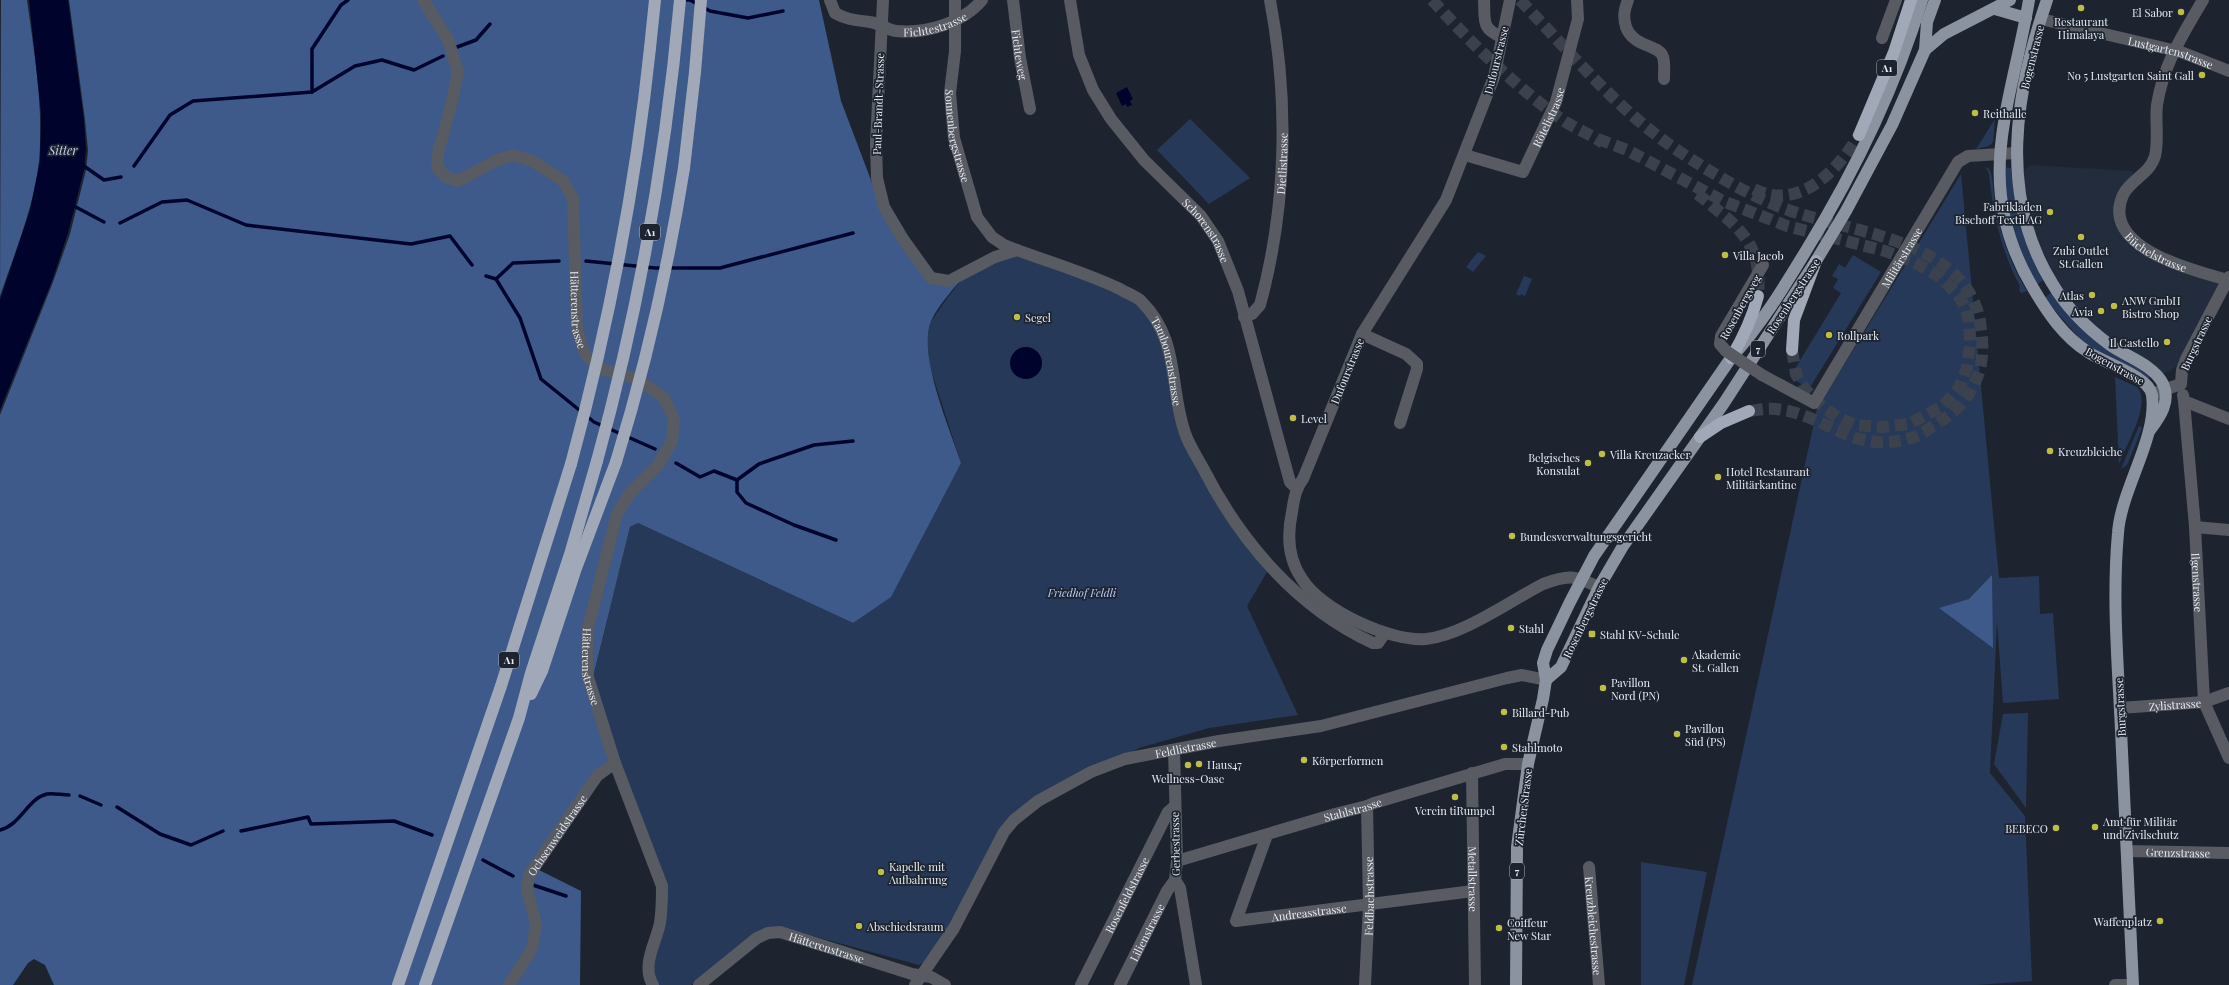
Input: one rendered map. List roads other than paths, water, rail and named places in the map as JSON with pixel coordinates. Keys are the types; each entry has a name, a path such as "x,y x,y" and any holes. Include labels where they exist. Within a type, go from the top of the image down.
{"highway":[{"name":"A1","path":"398,985 521,625 571,464 595,373 620,260 636,164 650,48 654,0"},
{"name":"A1","path":"425,985 519,718 531,673 571,551 624,359 650,232 668,110 680,0"},
{"name":"A1","path":"519,718 542,671 576,571 616,462 645,363 671,249 691,111 701,0"},
{"name":"A1","path":"1859,135 1894,52 1911,0"},
{"path":"1792,350 1794,320 1816,261"},
{"path":"1727,352 1748,325 1758,296"},
{"path":"1700,437 1721,423 1749,412"}],"main road":[{"name":"Rosenbergstrasse","path":"1546,680 1544,663 1548,650 1581,579 1727,352 1752,336 1788,281 1851,175 1903,56 1922,0"},
{"name":"Rosenbergstrasse","path":"1546,680 1561,667 1599,587 1623,546 1700,437 1816,261 1892,125 1925,50 1927,27 1935,0"},
{"path":"1925,50 1944,34 2010,0"},
{"name":"Bogenstrasse","path":"2029,0 2007,99 1999,154 2000,192 2009,235 2027,279 2042,304 2056,322 2082,348 2110,365 2140,379 2147,384 2152,394 2153,404 2148,433"},
{"name":"Bogenstrasse","path":"2047,0 2023,90 2016,153 2020,203 2025,222 2040,262 2052,284 2085,325 2110,345 2150,370 2162,382 2165,389"},
{"name":"Bogenstrasse","path":"1995,9 2026,18"},
{"path":"1918,13 1927,27 1935,33 1944,34"},
{"path":"2148,433 2160,418 2164,408 2166,398 2165,389"},
{"name":"Burgstrasse","path":"2132,985 2115,597 2118,531 2126,493 2148,433"},
{"name":"Zürcher Strasse","path":"1516,985 1518,847 1528,764 1546,680"}],"street":[{"name":"Hätterenstrasse","path":"423,0 448,39 458,72 451,106 438,153 437,167 446,177 458,180 497,160 513,155 532,161 563,181 573,198 577,329 585,354 602,369 638,379 664,398 674,419 672,441 658,465 630,493 618,514 588,628 588,674 616,763 662,886 663,905 660,924 648,970 653,985"},
{"name":"Fichtestrasse","path":"830,0 835,13 846,20 871,22 895,31 928,29 954,21 964,17 982,0"},
{"name":"Paul-Brandt-Strasse","path":"883,0 880,25 876,144 877,178 884,207 903,239 932,278 949,281 995,257 1017,250"},
{"name":"Sonnenbergstrasse","path":"955,0 955,51 949,106 956,146 977,217 992,238 1017,250"},
{"name":"Fichteweg","path":"1013,0 1020,58 1030,109"},
{"name":"Schorenstrasse","path":"1070,0 1079,55 1093,90 1111,119 1132,146 1201,216 1218,241 1238,291 1244,318 1290,482 1296,488"},
{"name":"Dietlistrasse","path":"1244,318 1252,314 1260,305 1276,228 1280,192 1283,128 1282,92 1279,47 1270,0"},
{"path":"1484,0 1486,27 1490,33 1502,37"},
{"name":"Dufourstrasse","path":"1510,0 1494,77 1465,155 1446,200 1362,334 1303,479 1296,488 1289,527 1289,545 1302,579 1329,605 1356,620 1385,633 1413,639 1446,635 1543,584 1565,577 1581,579 1599,587"},
{"name":"Rötelistrasse","path":"1465,155 1523,172 1556,102 1578,19 1577,0"},
{"path":"1628,0 1624,11 1629,34 1634,40 1659,51 1664,56 1664,79"},
{"path":"1882,38 1896,0"},
{"name":"Büchelstrasse","path":"2203,0 2174,50 2160,88 2156,118 2155,155 2148,170 2131,184 2123,196 2121,217 2133,238 2157,256 2175,265 2228,278"},
{"name":"Lustgartenstrasse","path":"2041,19 2174,50 2229,71"},
{"name":"Militärstrasse","path":"1727,352 1762,375 1814,403 1958,162 1968,156 2016,153"},
{"name":"Tambourenstrasse","path":"1017,250 1084,274 1140,299 1157,319 1166,341 1185,433 1212,485 1246,537 1289,586 1316,609 1373,643 1378,643 1385,633"},
{"name":"Rosenbergweg","path":"1727,352 1719,341 1721,336 1763,265"},
{"name":"Burgstrasse","path":"2152,394 2181,384 2182,370 2186,359 2228,278"},
{"path":"1362,334 1406,354 1417,364 1417,369 1400,422"},
{"path":"2181,384 2184,401 2229,419"},
{"name":"Ilgenstrasse","path":"2184,401 2195,527 2204,702 2229,758"},
{"path":"2195,527 2229,530"},
{"name":"Feldlistrasse","path":"919,980 954,928 996,844 1014,820 1038,801 1103,766 1125,759 1174,750 1322,726 1499,679 1522,675 1546,680"},
{"name":"Zylistrasse","path":"2120,708 2204,702 2229,693"},
{"name":"Gerbestrasse","path":"1174,750 1178,861 1175,880 1180,888 1196,985"},
{"name":"Ochsenweidstrasse","path":"509,985 532,949 536,924 527,890 529,875 597,776 616,763"},
{"name":"Stahlstrasse","path":"1178,861 1367,806 1472,773 1505,764 1528,764"},
{"name":"Metallstrasse","path":"1472,773 1475,985"},
{"name":"Rosenfeldstrasse","path":"1081,985 1168,812 1175,806"},
{"name":"Feldbachstrasse","path":"1365,985 1369,905 1367,806"},
{"name":"Andreasstrasse","path":"1267,835 1236,921 1473,891"},
{"name":"Grenzstrasse","path":"2127,851 2229,853"},
{"name":"Kreuzbleichestrasse","path":"1589,867 1599,985"},
{"name":"Lilienstrasse","path":"1120,985 1167,891 1175,880"},
{"name":"Hätterenstrasse","path":"699,985 757,938 768,933 780,932 912,974 919,980 931,977 945,985"},
{"path":"2115,985 2125,985"}],"water":[{"name":"Sitter","path":"29,0 68,0 84,120 86,150 84,170 68,233 52,281 0,410 0,300 30,210 40,161 41,113"},
{"path":"1127,87 1133,99 1130,101 1132,105 1127,107 1126,104 1122,106 1116,93"},
{"path":"1023,347 1029,347 1039,354 1042,363 1041,369 1035,376 1029,379 1023,379 1013,372 1010,366 1010,360 1017,350"}],"waterway":[{"path":"312,92 312,49 341,5 348,0"},
{"path":"682,0 690,0 710,11 748,18 783,11"},
{"path":"457,47 476,40 490,24"},
{"path":"134,166 170,115 193,101 312,92 355,66 382,60 414,70 443,56"},
{"path":"81,164 104,180 121,177"},
{"path":"120,223 162,202 187,200 246,225 411,244 450,236 472,265"},
{"path":"72,205 104,222"},
{"path":"586,261 655,268 720,268 853,233"},
{"path":"496,279 513,263 559,261"},
{"path":"486,276 496,279 520,318 541,379 594,422 655,449"},
{"path":"737,480 759,464 814,445 853,441"},
{"path":"676,463 700,477 714,471 737,480 737,492 746,503 794,525 836,540"},
{"path":"0,830 14,823 40,796 47,794 69,795"},
{"path":"80,796 101,805"},
{"path":"117,807 160,834 191,845 223,831"},
{"path":"241,831 308,817 311,824 394,821 432,835"},
{"path":"483,860 513,876"},
{"path":"533,885 566,896"}],"tunnel":[{"path":"1432,0 1478,48 1526,92 1561,119 1603,143"},
{"path":"1520,0 1616,100 1657,136 1680,152 1734,185 1776,205 1818,219 1878,235 1908,246 1935,259 1957,277 1973,300 1981,329 1982,344 1981,364 1977,379 1968,395 1956,409 1942,421 1919,435 1893,442 1874,442 1857,438 1794,412 1776,409 1749,411"},
{"path":"1754,189 1771,195 1786,195 1801,191 1816,184 1840,161 1859,135"},
{"path":"1598,139 1627,150 1723,201 1787,226 1885,251 1914,262 1940,277 1958,295 1966,309 1969,321 1970,344 1967,368 1960,386 1943,406 1909,424 1882,427 1855,425 1837,417 1822,406 1804,388 1796,374 1792,350"},
{"path":"1697,194 1731,222 1747,240 1756,259 1759,282 1758,296"}],"place":[{"name":"Restaurant Himalaya","path":"2081,8"},
{"name":"El Sabor","path":"2181,12"},
{"name":"No 5 Lustgarten Saint Gall","path":"2202,75"},
{"name":"Reithalle","path":"1975,113"},
{"name":"Fabrikladen Bischoff Textil AG","path":"2050,212"},
{"name":"Zubi Outlet St.Gallen","path":"2081,237"},
{"name":"Villa Jacob","path":"1725,255"},
{"name":"Atlas","path":"2092,295"},
{"name":"ANW GmbH Bistro Shop","path":"2114,306"},
{"name":"Avia","path":"2101,311"},
{"name":"Segel","path":"1017,317"},
{"name":"Rollpark","path":"1829,335"},
{"name":"Il Castello","path":"2167,342"},
{"name":"Level","path":"1293,418"},
{"name":"Kreuzbleiche","path":"2050,451"},
{"name":"Villa Kreuzacker","path":"1602,454"},
{"name":"Belgisches Konsulat","path":"1588,463"},
{"name":"Hotel Restaurant Militärkantine","path":"1718,477"},
{"name":"Bundesverwaltungsgericht","path":"1512,536"},
{"name":"Stahl","path":"1511,628"},
{"name":"Stahl KV-Schule","path":"1592,634"},
{"name":"Akademie St. Gallen","path":"1684,660"},
{"name":"Pavillon Nord (PN)","path":"1603,688"},
{"name":"Billard-Pub","path":"1504,712"},
{"name":"Pavillon Süd (PS)","path":"1677,734"},
{"name":"Stahlmoto","path":"1504,747"},
{"name":"Körperformen","path":"1304,760"},
{"name":"Haus47","path":"1199,764"},
{"name":"Wellness-Oase","path":"1188,765"},
{"name":"Verein tiRumpel","path":"1455,797"},
{"name":"Amt für Militär und Zivilschutz","path":"2095,827"},
{"name":"BEBECO","path":"2056,828"},
{"name":"Kapelle mit Aufbahrung","path":"881,872"},
{"name":"Waffenplatz","path":"2160,921"},
{"name":"Abschiedsraum","path":"859,926"},
{"name":"Coiffeur New Star","path":"1499,928"}],"park label":[{"name":"Friedhof Feldli","path":"1082,592"}]}
